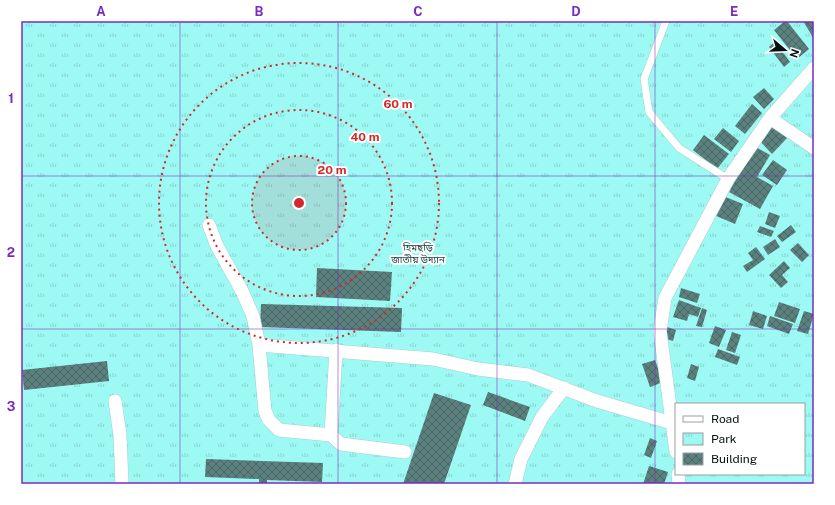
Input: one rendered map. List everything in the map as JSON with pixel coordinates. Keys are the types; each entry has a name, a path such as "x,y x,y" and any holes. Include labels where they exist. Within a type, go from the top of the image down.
{"street":[{"path":"675,445 660,331 665,298 728,179 770,118 814,68"},
{"path":"770,118 814,148"},
{"path":"209,225 216,246 242,291 253,316 260,345 265,411 269,420 279,430 331,435 341,444 405,452"},
{"path":"260,345 433,359 478,369 528,375 597,400 672,423"},
{"path":"331,435 336,350"},
{"path":"515,484 521,459 542,417 564,388"},
{"path":"115,401 120,435 122,484"}],"lane":[{"path":"666,21 644,79 649,112 679,148 728,179"}],"green space":[{"name":"হিমছড়ি জাতীয় উদ্যান","path":"21,21 814,21 814,484 21,484"}],"building":[{"path":"787,21 809,49 797,59 774,30"},
{"path":"803,21 814,21 814,39"},
{"path":"775,42 790,62 784,67 769,47"},
{"path":"764,88 774,99 764,109 753,97"},
{"path":"752,104 762,113 745,134 735,126"},
{"path":"773,124 787,138 772,154 758,139"},
{"path":"723,128 739,141 731,152 714,139"},
{"path":"704,135 729,154 717,169 693,150"},
{"path":"754,146 770,155 757,177 773,186 760,209 729,192"},
{"path":"773,160 787,170 777,185 762,175"},
{"path":"723,196 743,204 735,224 714,215"},
{"path":"769,212 780,216 775,228 765,224"},
{"path":"791,225 796,232 782,242 777,236"},
{"path":"760,226 774,231 771,237 757,232"},
{"path":"775,239 780,247 768,255 763,247"},
{"path":"798,243 809,255 802,262 790,250"},
{"path":"756,247 765,259 747,272 743,266 753,260 748,253"},
{"path":"784,261 790,268 782,275 788,282 781,288 769,275"},
{"path":"317,268 392,272 390,301 316,297"},
{"path":"681,288 700,294 697,303 679,297"},
{"path":"679,300 701,308 698,317 689,314 687,321 673,317"},
{"path":"779,302 800,309 795,323 774,316"},
{"path":"261,304 402,308 401,332 260,327"},
{"path":"702,308 707,310 702,327 696,326"},
{"path":"753,311 767,316 763,329 749,325"},
{"path":"804,311 814,314 808,334 797,331"},
{"path":"770,316 793,324 789,334 767,326"},
{"path":"715,326 726,330 719,347 709,343"},
{"path":"667,327 676,330 673,341 663,338"},
{"path":"732,332 741,335 735,353 726,350"},
{"path":"718,349 740,357 737,365 715,357"},
{"path":"655,360 663,382 650,387 642,364"},
{"path":"107,361 109,381 24,390 22,370"},
{"path":"691,364 699,367 695,381 687,378"},
{"path":"488,392 530,407 525,421 483,405"},
{"path":"434,393 471,405 444,484 403,484"},
{"path":"650,438 657,441 651,458 644,455"},
{"path":"206,459 323,463 322,482 267,480 267,484 259,484 259,479 205,477"},
{"path":"649,466 668,472 664,484 643,484"}]}
